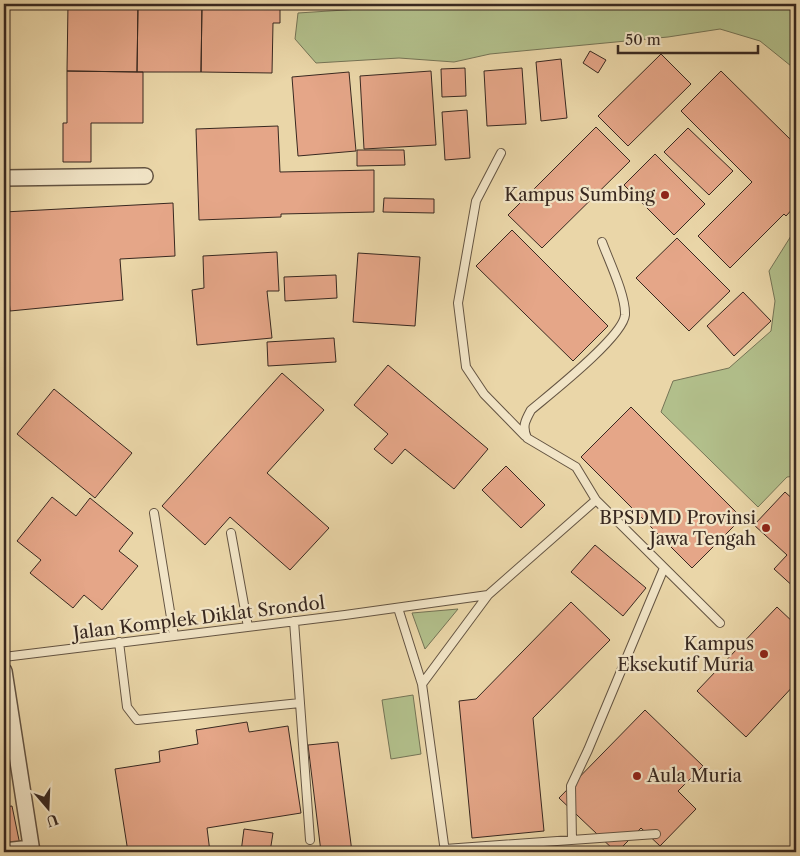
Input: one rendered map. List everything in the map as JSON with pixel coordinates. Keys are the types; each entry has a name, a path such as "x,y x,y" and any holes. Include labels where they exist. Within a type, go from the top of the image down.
{"street":[{"path":"4,178 145,176"},
{"path":"4,671 32,850 4,851"}],"lane":[{"path":"501,153 476,201 458,303 466,366 484,394 527,438 576,467 596,500 720,623"},
{"path":"527,438 523,428 524,422 531,410 597,354 624,322 625,313 620,291 602,242"},
{"path":"422,684 488,595 596,500"},
{"path":"154,512 174,636"},
{"path":"231,533 248,627"},
{"path":"572,840 571,786 588,750 664,568"},
{"name":"Jalan Komplek Diklat Srondol","path":"4,657 488,595"},
{"path":"398,608 422,684 445,851 656,834"},
{"path":"294,621 310,840"},
{"path":"119,642 127,706 137,720 300,703"}],"green space":[{"path":"438,4 796,4 796,70 760,41 720,29 668,37 490,54 454,62 399,58 316,63 295,39 298,13"},
{"path":"796,228 796,476 787,477 758,507 661,412 673,381 729,368 771,331 775,301 769,271"},
{"path":"458,609 425,649 412,613"},
{"path":"413,695 421,754 391,759 382,700"}],"building":[{"path":"68,4 138,4 137,72 67,71"},
{"path":"138,4 202,4 201,72 137,72"},
{"path":"202,4 280,5 280,23 273,23 272,73 201,72"},
{"path":"590,51 606,60 598,73 583,63"},
{"path":"661,54 691,84 628,146 598,116"},
{"path":"561,59 567,118 541,121 536,62"},
{"path":"465,68 466,96 442,97 441,69"},
{"path":"522,68 526,124 487,126 484,71"},
{"path":"67,71 143,72 143,123 91,123 91,162 63,162 63,123 67,123"},
{"path":"431,71 436,145 364,149 360,76"},
{"path":"721,71 793,142 796,139 796,205 786,216 784,214 730,268 698,236 752,182 681,111"},
{"path":"349,72 356,151 298,156 292,77"},
{"path":"467,110 470,158 445,160 442,112"},
{"path":"278,126 280,172 374,170 374,212 281,214 281,217 199,220 196,129"},
{"path":"596,127 630,161 542,248 508,215"},
{"path":"688,128 733,171 709,195 664,152"},
{"path":"357,150 404,150 405,165 357,166"},
{"name":"Kampus Sumbing","path":"655,154 705,204 674,235 624,185"},
{"path":"384,198 434,199 434,213 383,212"},
{"path":"173,203 175,256 120,259 123,300 10,311 4,212"},
{"path":"512,230 608,326 573,361 476,266"},
{"path":"677,238 730,291 689,331 636,278"},
{"path":"277,252 279,291 267,291 272,338 197,345 192,290 204,288 203,256"},
{"path":"358,253 420,257 415,326 353,322"},
{"path":"336,275 337,298 285,301 284,277"},
{"path":"743,292 771,321 734,356 707,326"},
{"path":"334,338 336,362 268,366 267,342"},
{"path":"388,365 488,449 454,489 405,449 392,464 374,449 388,434 354,405"},
{"path":"282,373 324,410 267,473 329,528 290,570 230,517 205,545 162,506"},
{"path":"54,389 132,453 95,498 17,434"},
{"path":"631,407 742,518 692,568 581,457"},
{"path":"506,466 545,505 521,528 482,490"},
{"path":"785,492 796,502 796,589 774,569 787,555 754,525"},
{"path":"52,497 76,516 90,498 133,533 119,551 138,566 102,610 84,595 73,608 30,573 41,560 17,541"},
{"path":"595,545 646,588 623,616 571,572"},
{"path":"571,602 610,640 533,718 544,831 472,838 459,701 476,699"},
{"name":"Kampus Eksekutif Muria","path":"777,607 796,625 796,683 746,737 697,691"},
{"name":"Aula Muria","path":"645,710 703,766 678,791 696,809 660,846 641,828 616,852 559,798"},
{"path":"247,722 249,732 288,726 301,813 207,828 210,852 128,852 115,769 160,762 159,751 198,744 196,730"},
{"path":"338,742 352,852 321,852 308,745"},
{"path":"12,806 20,845 4,848 4,807"},
{"path":"244,829 273,833 270,852 241,852"}],"place":[{"name":"Kampus Sumbing","path":"665,195"},
{"name":"BPSDMD Provinsi Jawa Tengah","path":"766,528"},
{"name":"Kampus Eksekutif Muria","path":"764,654"},
{"name":"Aula Muria","path":"637,776"}]}
